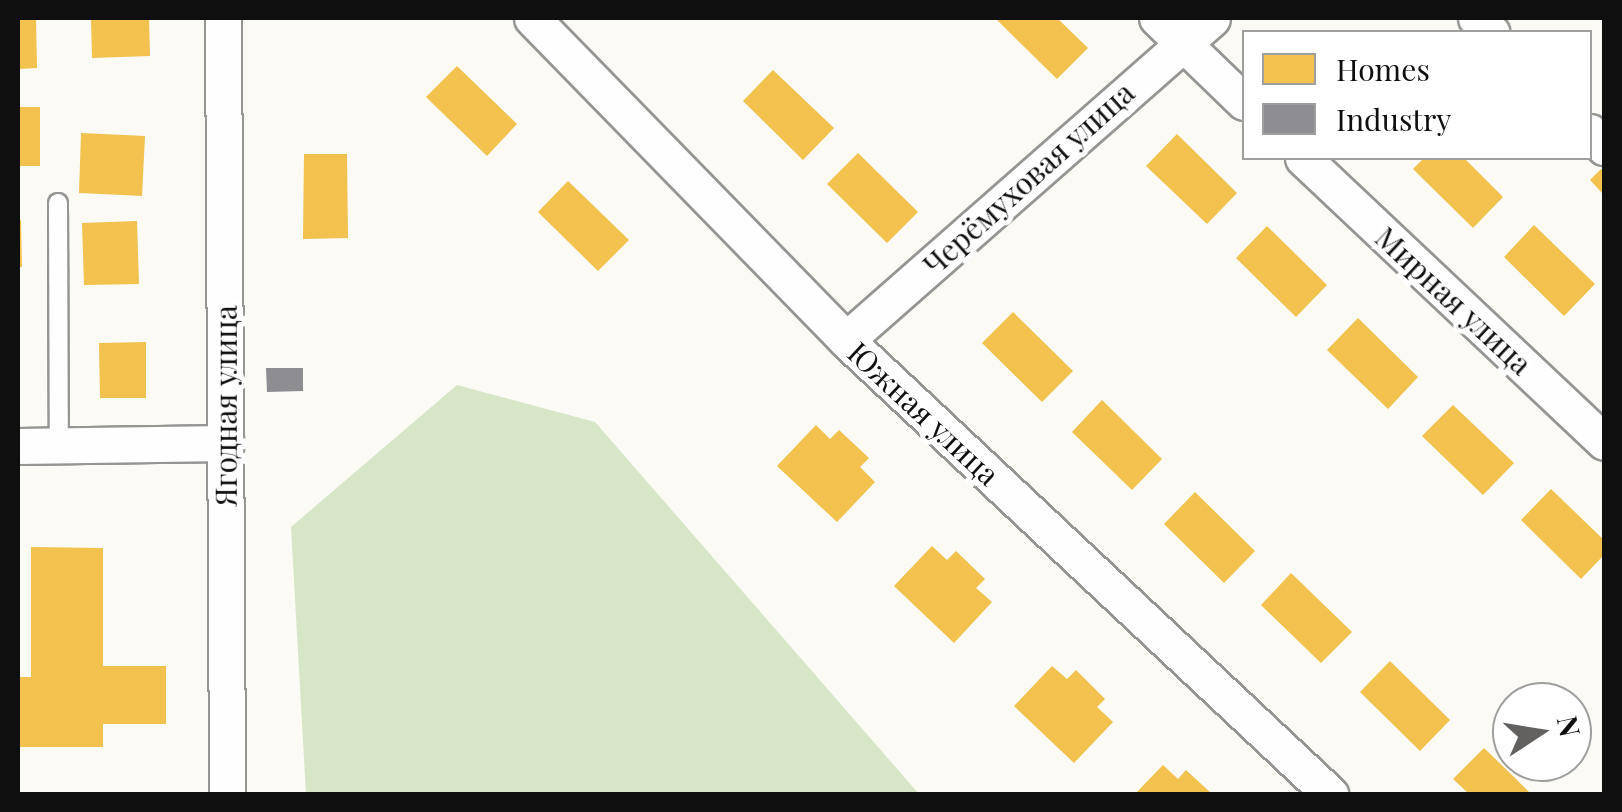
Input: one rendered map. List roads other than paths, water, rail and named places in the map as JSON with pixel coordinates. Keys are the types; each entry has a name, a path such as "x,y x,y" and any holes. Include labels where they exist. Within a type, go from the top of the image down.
{"street":[{"name":"Ягодная улица","path":"224,18 227,794"},
{"name":"Южная улица","path":"532,18 846,340 1330,794"},
{"name":"Черёмуховая улица","path":"846,340 1170,30 1212,18"},
{"path":"1170,30 1242,100"},
{"name":"Мирная улица","path":"1305,160 1604,442"},
{"path":"18,446 226,444"}],"lane":[{"path":"58,202 59,445"}]}
